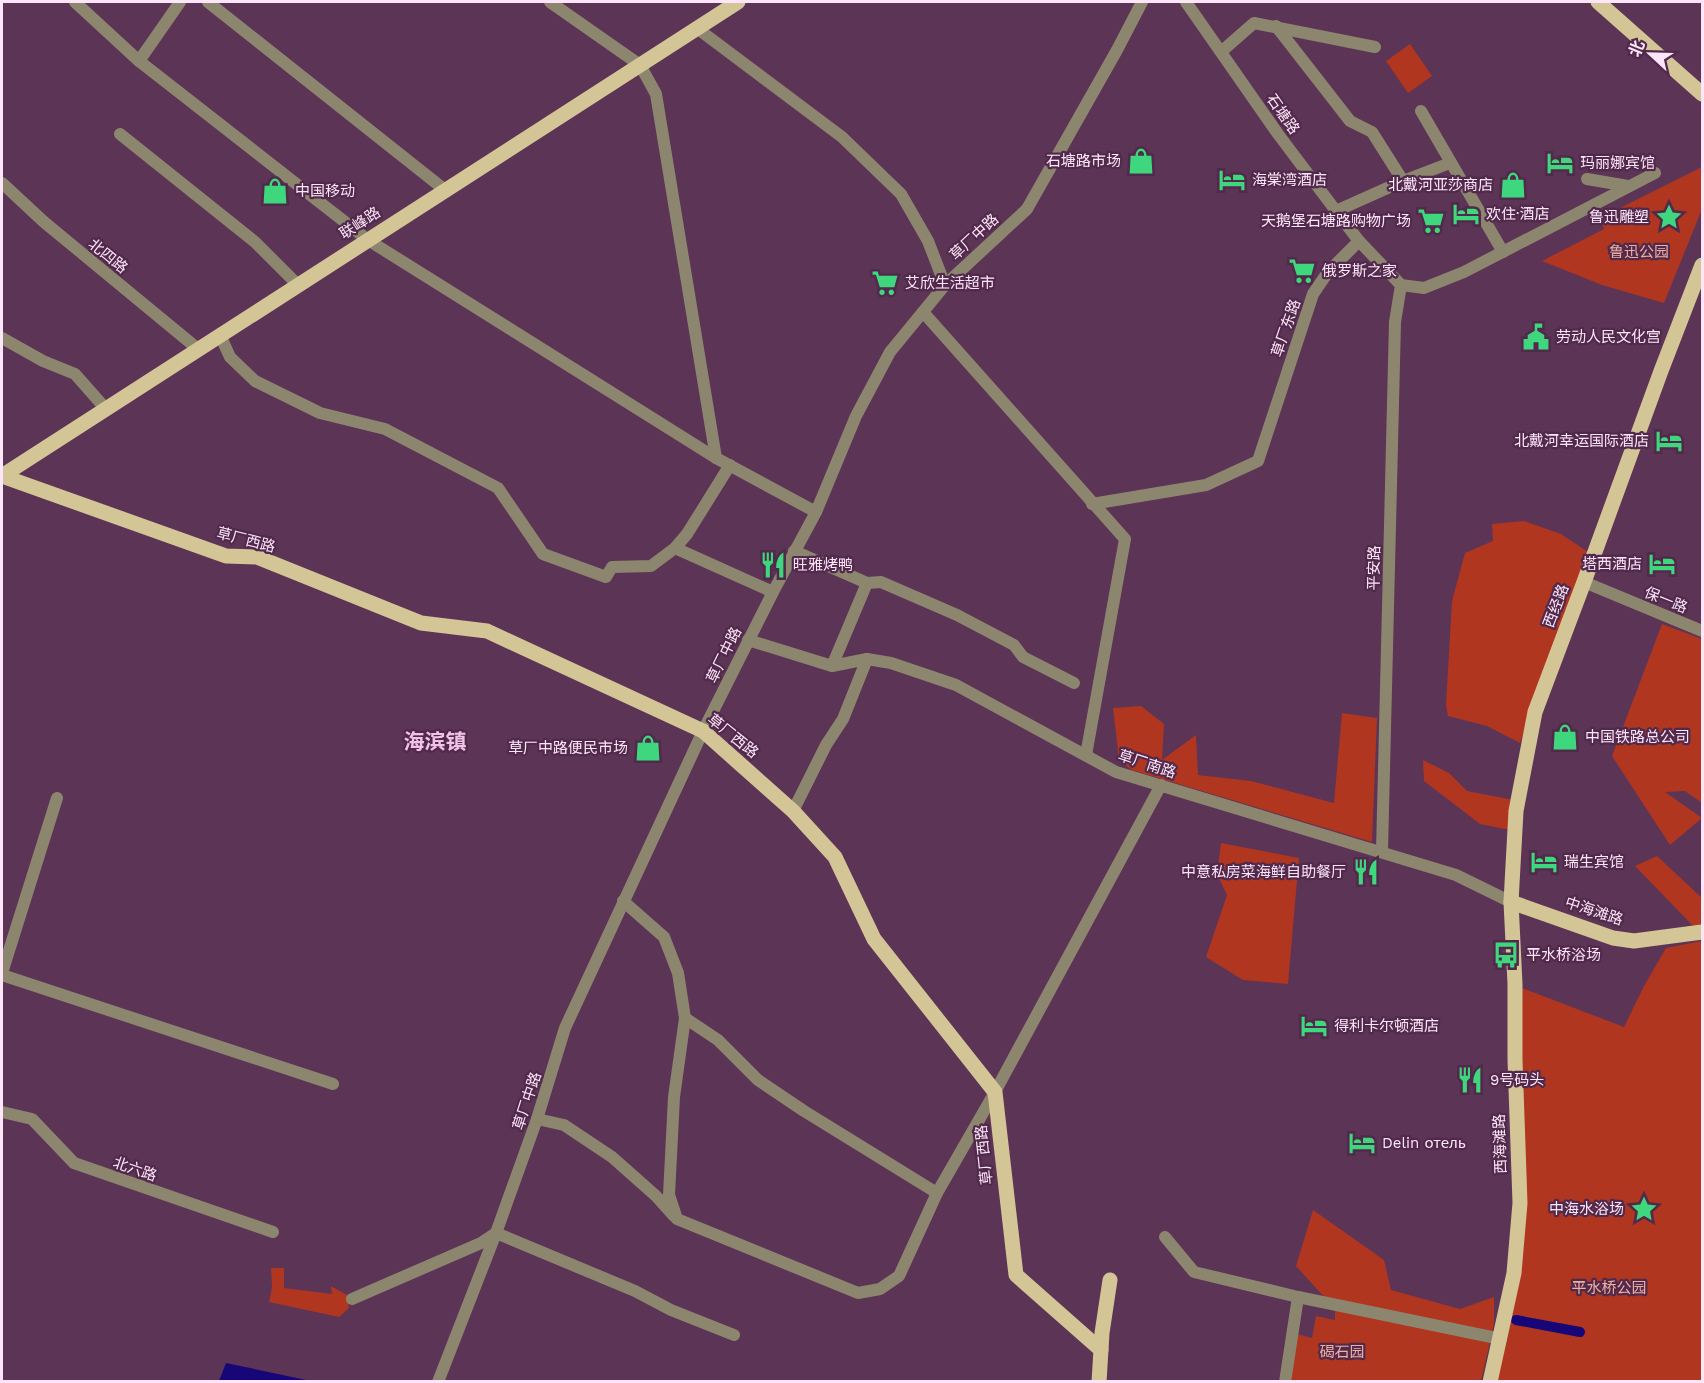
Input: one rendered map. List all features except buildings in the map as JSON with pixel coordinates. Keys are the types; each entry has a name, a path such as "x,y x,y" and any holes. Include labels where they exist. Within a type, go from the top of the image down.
{"main road":[{"name":"联峰路","path":"2,476 738,2"},
{"path":"1598,2 1702,94"},
{"name":"西经路","path":"1511,902 1516,811 1535,712 1660,371 1702,265"},
{"name":"草厂西路","path":"2,476 226,556 257,557 421,623 487,631 703,731 793,811 835,857 874,939 995,1092 1016,1275 1101,1350"},
{"name":"中海滩路","path":"1511,902 1613,938 1634,941 1702,932"},
{"name":"西海滩路","path":"1490,1382 1514,1273 1520,1203 1511,902"},
{"path":"1100,1382 1101,1350 1110,1280"}],"street":[{"path":"75,2 139,61 368,240 716,458 816,512"},
{"path":"139,61 180,2"},
{"path":"208,2 445,190"},
{"path":"550,2 640,65 656,94 716,458"},
{"name":"草厂中路","path":"438,1382 537,1119 565,1028 703,731 816,512 856,416 890,352 945,285 1027,209 1142,2"},
{"name":"石塘路","path":"1186,2 1278,134 1359,241"},
{"path":"1222,51 1254,23 1375,47"},
{"path":"1276,26 1350,121 1372,132 1403,181"},
{"path":"698,29 842,137 901,194 928,241 945,285"},
{"path":"1421,111 1503,252"},
{"path":"120,134 255,242 298,285"},
{"path":"1336,211 1450,163"},
{"path":"1359,241 1401,285 1424,288 1464,272 1655,173"},
{"path":"1587,179 1628,186"},
{"name":"北四路","path":"2,183 44,222 198,349"},
{"name":"草厂东路","path":"1092,504 1206,485 1258,461 1313,294 1328,272 1359,241"},
{"name":"平安路","path":"1382,851 1395,322 1401,285"},
{"path":"923,312 1125,539 1086,755"},
{"path":"220,335 230,357 255,381 320,413 385,429 498,488 543,554 606,577 612,567 651,566 675,548 687,534 730,465"},
{"path":"2,338 43,361 75,374 105,408"},
{"path":"675,548 773,592"},
{"path":"794,551 867,583 882,582 957,615 1014,645 1023,657 1074,683"},
{"name":"保一路","path":"1584,582 1702,631"},
{"path":"832,666 867,583"},
{"name":"草厂南路","path":"748,640 832,666 867,659 891,663 956,685 1116,772 1456,875 1511,902"},
{"path":"793,811 826,745 843,719 867,659"},
{"path":"537,1119 564,1125 612,1157 656,1196 677,1219 858,1293 880,1289 899,1276 937,1194 995,1092 1161,785"},
{"path":"57,798 2,974 333,1084"},
{"path":"623,901 664,937 678,973 685,1018 674,1097 669,1195 677,1219"},
{"path":"685,1018 718,1040 758,1080 937,1194"},
{"name":"北六路","path":"2,1112 32,1119 74,1164 273,1232"},
{"path":"352,1299 481,1243 496,1233 635,1291 671,1310 734,1335"},
{"path":"1165,1237 1194,1272 1298,1297 1501,1339"},
{"path":"1285,1382 1298,1297"}],"green space":[{"path":"1410,44 1432,76 1408,93 1386,61"},
{"name":"鲁迅公园","path":"1702,167 1702,209 1664,303 1602,285 1542,261 1604,229 1600,218"},
{"path":"1524,521 1561,534 1591,554 1520,743 1487,726 1448,716 1446,705 1452,601 1465,553 1493,541 1492,524"},
{"path":"1662,624 1702,639 1702,803 1685,791 1665,792 1702,818 1670,845 1612,756"},
{"path":"1141,706 1164,724 1162,760 1196,735 1198,775 1251,781 1334,803 1342,713 1377,718 1372,842 1132,770 1119,760 1113,708"},
{"path":"1423,760 1449,773 1467,791 1519,801 1515,831 1480,824 1424,781"},
{"path":"1221,843 1299,858 1288,984 1243,980 1206,957 1227,895 1217,874"},
{"path":"1657,856 1702,898 1702,925 1694,927 1635,866"},
{"name":"平水桥公园","path":"1702,941 1702,1381 1493,1382 1515,1284 1522,988 1624,1027 1666,948"},
{"name":"碣石园","path":"1313,1210 1384,1260 1391,1290 1460,1309 1494,1297 1494,1324 1481,1381 1283,1382 1297,1334 1312,1338 1316,1316 1335,1320 1335,1309 1296,1266"},
{"path":"271,1268 284,1268 284,1288 332,1294 331,1286 347,1295 349,1308 339,1317 269,1302 272,1287"}],"shaded area":[{"path":"226,1363 311,1381 219,1381"}],"waterway":[{"path":"1516,1320 1580,1332"}],"place":[{"name":"石塘路市场","path":"1141,161"},
{"name":"玛丽娜宾馆","path":"1560,163"},
{"name":"海棠湾酒店","path":"1232,180"},
{"name":"北戴河亚莎商店","path":"1513,185"},
{"name":"中国移动","path":"275,191"},
{"name":"欢住·酒店","path":"1466,214"},
{"name":"鲁迅雕塑","path":"1669,217"},
{"name":"天鹅堡石塘路购物广场","path":"1431,221"},
{"name":"俄罗斯之家","path":"1302,271"},
{"name":"艾欣生活超市","path":"885,283"},
{"name":"劳动人民文化宫","path":"1536,337"},
{"name":"北戴河幸运国际酒店","path":"1669,441"},
{"name":"塔西酒店","path":"1662,564"},
{"name":"旺雅烤鸭","path":"773,565"},
{"name":"中国铁路总公司","path":"1565,737"},
{"name":"草厂中路便民市场","path":"648,748"},
{"name":"瑞生宾馆","path":"1544,862"},
{"name":"中意私房菜海鲜自助餐厅","path":"1366,872"},
{"name":"平水桥浴场","path":"1506,955"},
{"name":"得利卡尔顿酒店","path":"1314,1026"},
{"name":"9号码头","path":"1470,1080"},
{"name":"Delin отель","path":"1362,1143"},
{"name":"中海水浴场","path":"1644,1209"}],"district":[{"name":"海滨镇","path":"435,741"}]}
